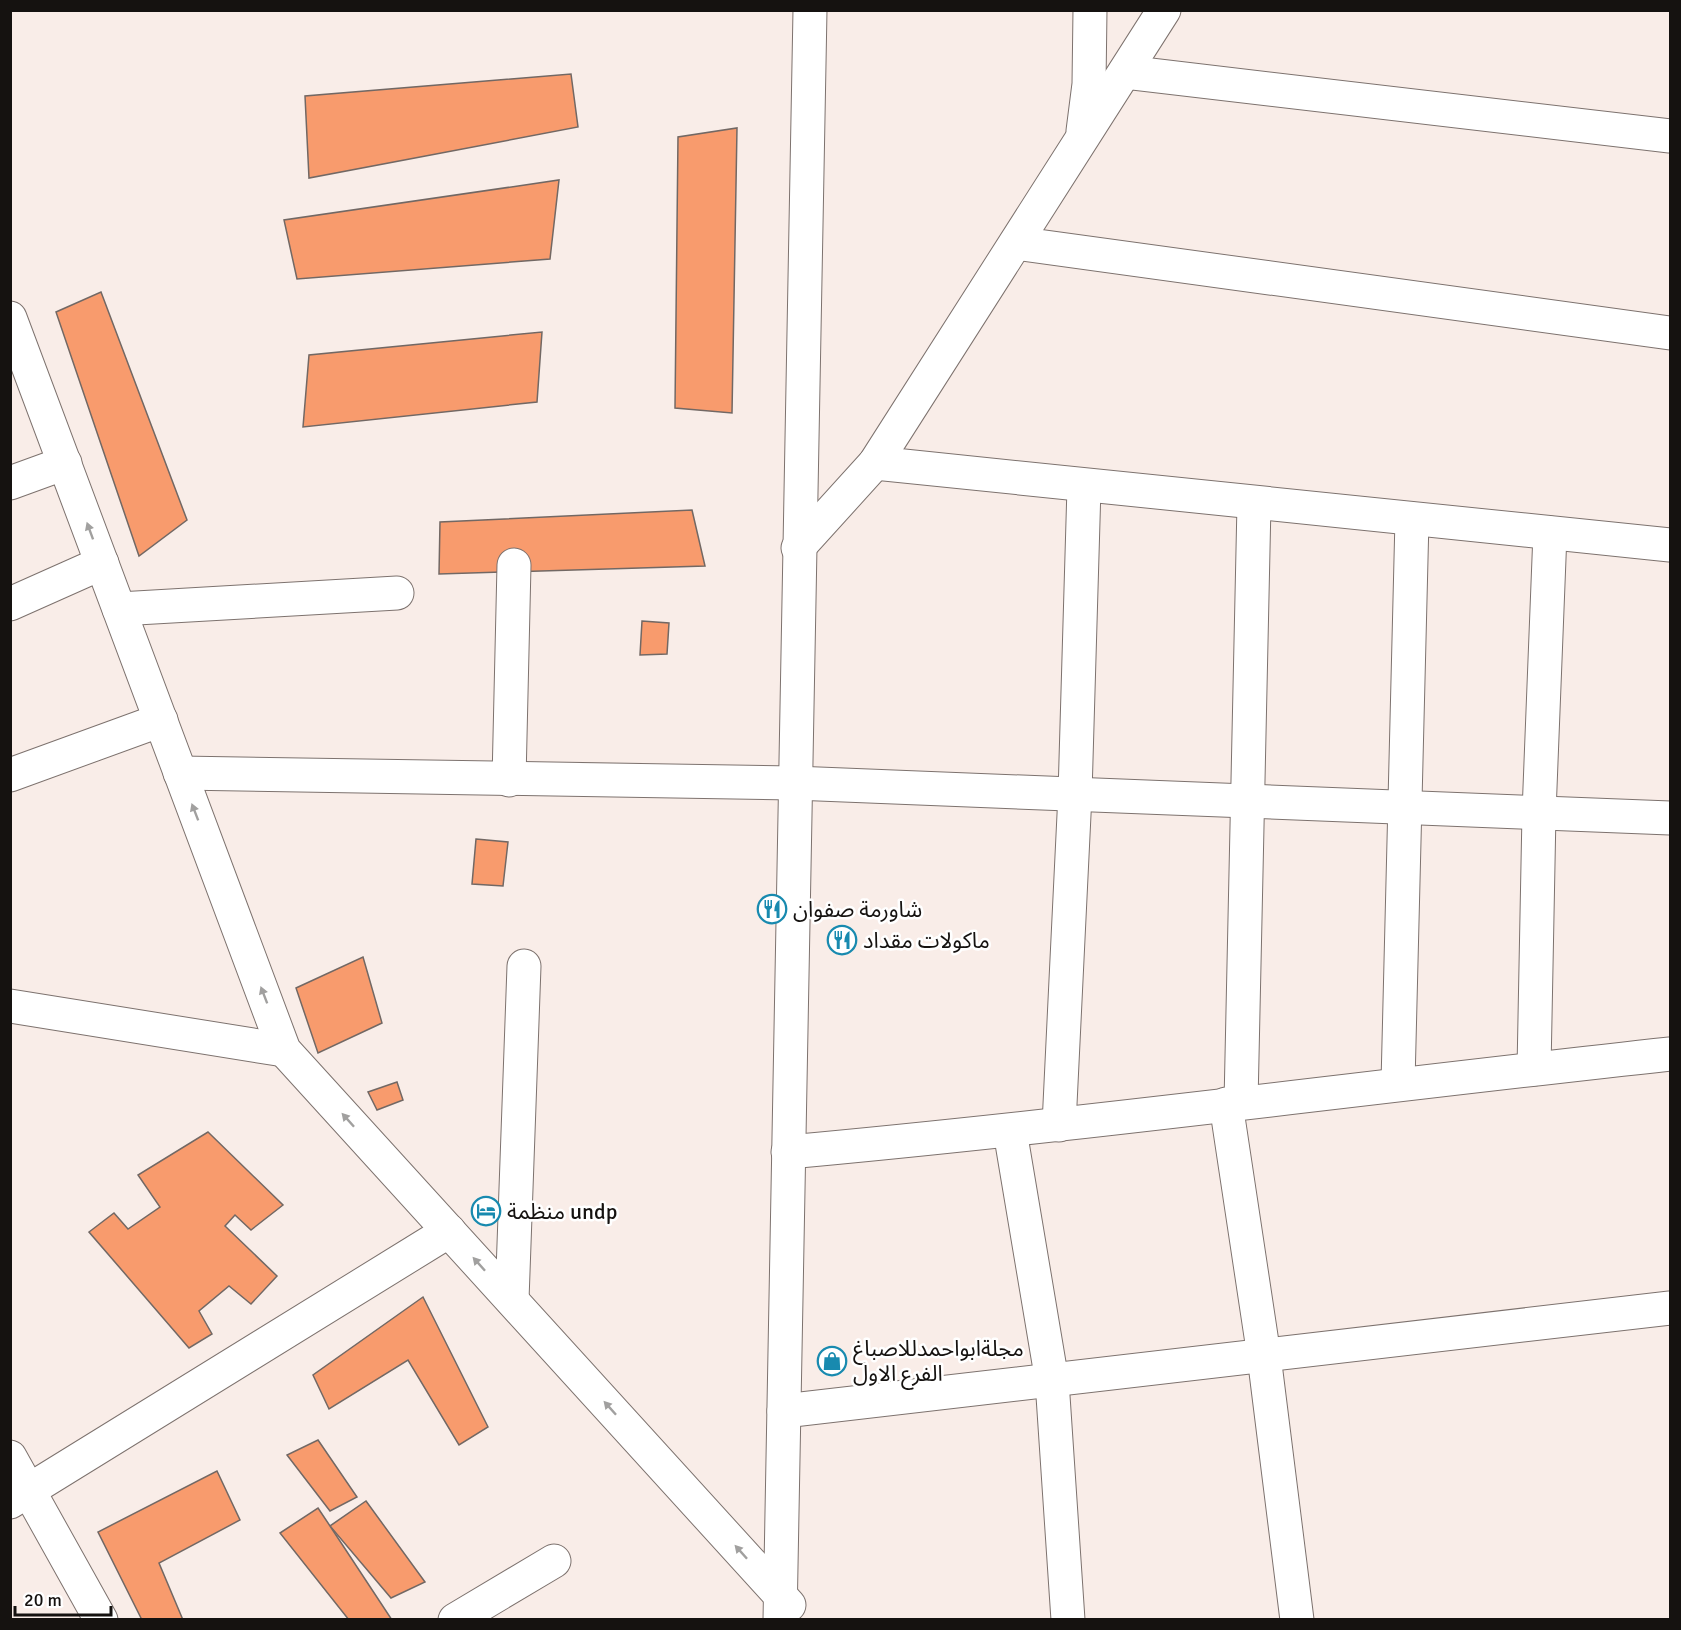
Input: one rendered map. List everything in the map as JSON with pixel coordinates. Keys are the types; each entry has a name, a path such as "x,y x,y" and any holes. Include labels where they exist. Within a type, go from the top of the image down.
{"street":[{"path":"787,1612 784,1411 798,548 810,10"},
{"path":"1082,140 1089,84 1090,10"},
{"path":"798,548 875,463 1164,10"},
{"path":"1125,72 1671,136"},
{"path":"1016,243 1671,333"},
{"path":"10,318 284,1050 512,1300 787,1612"},
{"path":"10,483 65,463"},
{"path":"875,463 1084,487 1671,545"},
{"path":"1059,1125 1076,794 1084,487"},
{"path":"1254,504 1247,801 1234,1103 1297,1620"},
{"path":"1398,1083 1403,807 1412,519"},
{"path":"1534,1069 1539,813 1550,533"},
{"path":"10,604 102,562"},
{"path":"509,780 514,565"},
{"path":"119,609 397,593"},
{"path":"10,775 161,720"},
{"path":"180,773 794,783 1671,818"},
{"path":"512,1300 524,966"},
{"path":"10,1006 284,1050"},
{"path":"788,1152 1010,1131 1398,1083 1671,1054"},
{"path":"1010,1131 1052,1381 1068,1620"},
{"path":"19,1496 449,1231"},
{"path":"784,1411 1671,1308"},
{"path":"10,1457 19,1496 101,1620"},
{"path":"456,1620 554,1561"}],"building":[{"path":"571,74 578,127 309,178 305,96"},
{"path":"737,128 732,413 675,408 678,137"},
{"path":"559,180 550,259 297,279 284,220"},
{"path":"101,292 187,520 139,556 56,312"},
{"path":"542,332 537,402 303,427 309,355"},
{"path":"692,510 705,566 439,574 440,522"},
{"path":"642,621 669,623 667,654 640,655"},
{"path":"476,839 508,842 503,886 472,884"},
{"path":"363,957 382,1023 318,1053 296,988"},
{"path":"397,1082 403,1100 377,1110 368,1092"},
{"path":"208,1132 283,1205 251,1230 235,1215 225,1226 277,1276 251,1304 229,1286 199,1311 212,1334 189,1348 89,1232 114,1213 128,1229 160,1207 138,1175"},
{"path":"423,1297 488,1427 459,1445 408,1360 329,1409 313,1375"},
{"path":"318,1440 357,1497 330,1511 287,1455"},
{"path":"217,1471 240,1520 159,1563 183,1620 142,1620 98,1532"},
{"path":"366,1501 425,1582 391,1598 330,1526"},
{"path":"318,1508 392,1620 349,1620 280,1533"}],"place":[{"name":"شاورمة صفوان","path":"772,909"},
{"name":"ماكولات مقداد","path":"842,940"},
{"name":"منظمة undp","path":"486,1211"},
{"name":"مجلةابواحمدللاصباغ الفرع الاول","path":"832,1361"}]}
